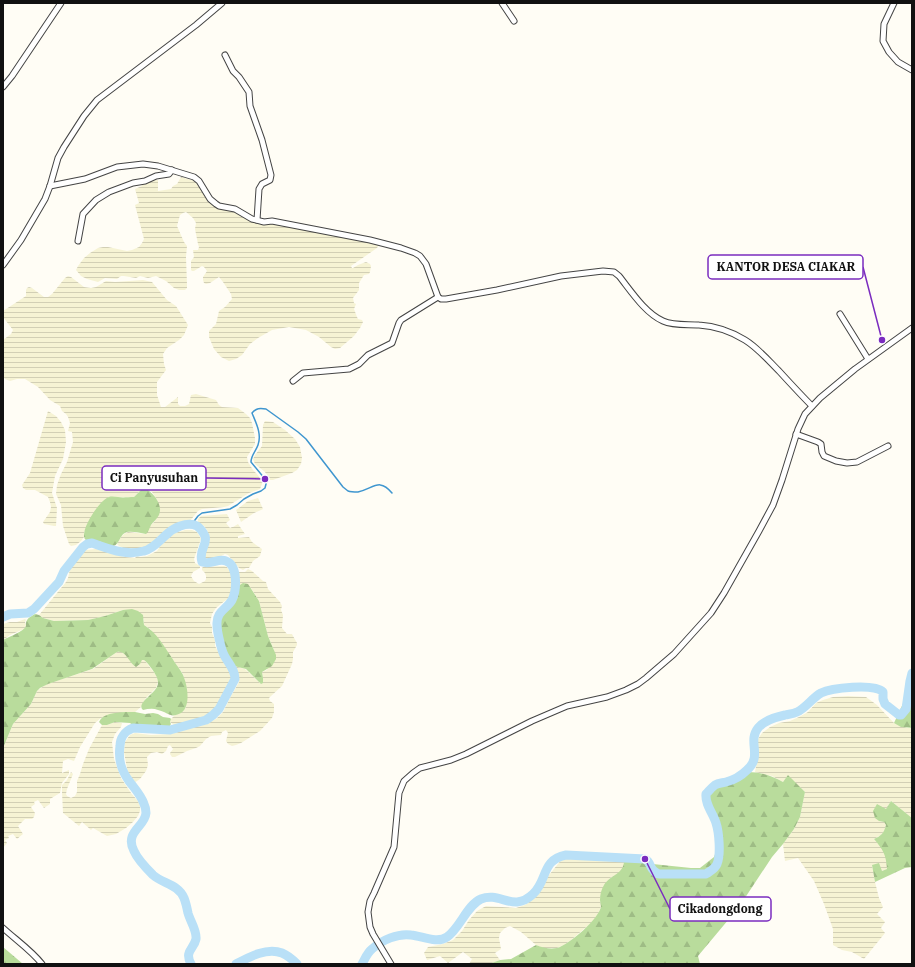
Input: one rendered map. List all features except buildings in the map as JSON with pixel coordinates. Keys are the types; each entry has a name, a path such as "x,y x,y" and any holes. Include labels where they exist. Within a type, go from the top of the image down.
{"street":[{"path":"3,87 61,3"},
{"path":"3,265 21,240 45,199 58,158 91,107 222,3"},
{"path":"502,3 514,21"},
{"path":"894,3 884,24 883,42 898,62 912,70"},
{"path":"225,55 231,67 249,92 250,106 262,140 271,174 270,180 262,184 259,189 257,220"},
{"path":"50,186 85,178 111,168 125,165 143,164 172,170 194,177 199,181 210,199 216,204 235,209 249,218 264,222 272,221 370,240 415,253 420,256 426,264 438,297 441,299 497,290 561,276 603,271 614,272 619,276 646,310 663,321 672,324 710,326 727,331 745,340 767,358 812,406"},
{"path":"78,241 83,214 96,200 108,192 156,176 169,174 172,170"},
{"path":"293,381 303,373 350,369 356,366 366,356 392,343 399,323 403,319 438,297"},
{"path":"840,314 868,359"},
{"path":"391,964 370,927 368,912 376,886 394,847 399,793 404,781 413,772 420,768 451,760 466,754 532,720 567,706 607,697 626,690 646,678 674,654 711,613 760,531 782,480 796,434 805,414 820,398 868,359 912,328"},
{"path":"796,434 821,444 824,456 843,462 857,462 888,446"},
{"path":"3,928 42,964"}],"shaded area":[{"path":"181,177 195,181 205,197 213,206 236,212 242,217 251,221 258,223 269,223 379,244 377,248 351,266 353,268 366,262 371,266 369,274 364,275 359,283 359,290 353,298 354,303 356,304 354,309 357,317 363,322 354,336 340,348 335,349 319,337 306,330 289,327 272,330 258,338 250,344 242,355 236,359 229,361 221,357 214,349 209,337 209,331 216,324 219,311 232,299 231,294 219,277 210,283 204,283 203,277 207,271 204,267 202,266 194,271 191,270 191,261 194,257 193,250 198,250 199,247 195,229 196,223 186,212 180,215 177,226 187,246 187,288 185,290 174,288 166,281 156,276 148,278 140,276 136,278 121,276 117,279 105,278 98,282 81,276 76,270 78,266 84,258 98,248 108,247 127,251 139,247 142,243 144,239 135,205 139,203 135,189 142,186 141,183 158,180 158,191 171,189 177,184"},
{"path":"68,276 84,287 91,288 96,287 106,281 115,282 143,280 152,282 167,300 176,306 188,325 184,335 167,348 163,354 166,370 157,382 157,395 161,407 165,407 178,397 178,404 180,406 185,406 189,404 191,395 196,394 216,400 222,407 238,408 246,414 252,423 255,438 255,444 247,457 253,470 262,481 260,489 249,493 228,506 202,509 198,511 187,523 174,526 152,545 140,549 123,548 117,544 121,537 128,532 146,534 150,526 155,521 159,505 157,500 152,492 144,489 134,497 109,497 84,532 84,537 81,541 76,545 71,546 69,544 63,526 61,505 56,494 57,485 67,462 73,442 72,432 68,431 70,423 68,417 62,411 60,406 50,400 38,387 25,379 10,381 5,379 3,376 3,340 11,334 13,330 3,317 3,311 26,296 26,290 29,287 44,297 48,297"},
{"path":"48,411 56,416 61,422 65,430 66,442 63,459 55,476 52,493 57,508 56,526 44,524 43,522 50,512 51,507 48,497 35,490 26,490 22,485 30,473"},
{"path":"265,421 273,422 295,439 300,447 302,458 301,464 297,470 273,480 270,480 265,472 255,464 253,459 262,446 263,425"},
{"path":"258,498 263,509 241,522 236,510 248,501"},
{"path":"227,514 230,520 226,523 230,528 238,524 245,534 238,536 238,538 249,537 252,542 262,549 260,556 253,561 249,568 243,570 239,568 228,555 225,554 211,561 204,558 209,536 204,526 198,522 198,519 201,516"},
{"path":"185,530 197,532 201,539 194,559 195,563 200,566 200,568 193,572 191,576 194,581 199,584 205,581 206,576 202,570 203,567 224,566 227,567 231,573 232,588 229,598 216,608 212,614 210,623 215,640 215,646 231,675 231,679 219,704 210,714 174,725 170,722 171,719 183,711 186,707 187,690 183,674 159,640 150,629 144,625 144,619 123,610 88,620 54,621 43,618 39,615 66,582 70,569 82,552 96,549 125,557 135,558 137,556 147,556 157,551 163,542 175,533"},
{"path":"248,569 266,582 268,589 280,602 283,615 282,628 287,634 292,634 297,643 293,652 292,664 282,686 269,698 274,704 272,718 260,731 236,745 232,746 226,741 228,733 226,730 222,732 221,735 211,736 200,746 175,757 172,757 170,754 173,749 170,745 162,754 157,752 151,753 147,757 148,765 146,771 140,779 134,783 128,774 124,752 125,742 130,735 135,733 151,735 171,734 203,725 216,719 223,712 239,682 239,675 234,666 245,669 261,684 263,678 262,672 267,670 274,650 268,636 259,601 251,588 240,584 237,586 237,572 245,572"},
{"path":"25,619 26,626 24,629 3,640 3,624"},
{"path":"117,652 122,652 138,666 142,660 144,660 156,675 158,682 156,688 146,698 141,707 135,712 125,712 101,718 95,723 80,747 74,761 68,759 63,761 62,773 69,770 69,774 62,783 60,793 50,799 50,804 44,808 38,800 34,802 35,804 31,807 35,813 34,817 32,819 25,819 18,826 23,834 17,839 13,834 8,836 9,838 5,840 7,843 3,848 3,748 13,724 31,704 37,691 41,688 47,684 93,669"},
{"path":"833,697 866,697 877,705 894,723 907,728 912,728 912,818 891,801 879,821 884,822 886,825 885,830 881,835 874,839 882,848 886,857 888,869 882,871 872,865 879,898 883,907 877,914 885,922 881,928 885,933 864,959 852,952 842,950 833,945 833,929 814,881 798,858 785,861 783,844 794,829 800,817 805,792 788,776 783,782 772,776 755,772 758,739 762,733 770,727 779,723 790,721 808,712 816,703"},
{"path":"115,722 122,723 112,742 114,759 121,778 138,801 140,811 138,816 126,828 116,834 107,836 93,828 91,830 82,822 79,826 63,813 62,785 67,780 71,772 73,774 66,794 71,798 75,796 77,792 77,781 89,749 102,725"},
{"path":"574,857 624,861 625,863 618,874 610,878 600,898 601,906 598,915 591,923 564,945 557,948 543,948 536,945 521,932 510,926 505,928 500,933 499,938 501,949 495,953 500,960 489,964 469,964 472,959 463,952 448,963 440,956 427,960 424,953 428,947 453,940 477,911 486,906 516,908 525,905 541,890 549,875 562,859"}],"green space":[{"path":"144,489 148,490 153,495 158,501 160,508 159,515 146,534 134,532 124,533 117,544 112,546 98,541 86,540 84,537 87,524 95,510 105,499 109,497 134,497"},
{"path":"243,583 248,584 259,601 268,636 276,655 276,659 272,666 262,672 263,683 261,684 246,669 234,666 223,657 217,647 216,635 219,629 218,622 235,600 238,586"},
{"path":"132,609 143,615 144,625 149,628 160,640 182,673 186,682 188,694 184,710 177,715 172,715 154,709 143,710 141,707 142,704 157,686 157,677 151,667 144,660 142,660 136,667 123,653 117,652 92,669 40,688 31,704 13,724 3,748 3,640 22,630 26,626 27,620 35,614 54,621 88,620 123,610"},
{"path":"912,689 912,728 901,727 894,723 906,697"},
{"path":"125,712 158,714 163,717 170,718 171,724 166,732 156,733 141,731 130,723 115,722 102,725 99,722 106,715"},
{"path":"748,772 766,775 783,782 788,775 805,792 800,817 794,829 772,857 739,907 698,956 700,964 489,964 500,960 511,959 536,945 546,948 557,948 576,937 590,924 599,911 601,906 600,894 603,887 622,869 624,861 700,868 714,857 721,838 719,820 708,804 709,790 722,779"},
{"path":"891,801 912,818 912,867 905,868 875,882 872,865 879,863 882,871 887,869 884,852 874,839 882,834 886,825 884,822 875,818 873,811 877,804 886,809"},
{"path":"3,947 23,964 3,964"}],"waterway":[{"path":"192,524 202,513 230,509 244,499 265,488 265,479 251,462 259,441 258,429 252,413 255,410 262,408 266,409 306,439 343,487 348,491 358,492 379,485 387,488 392,493"},
{"path":"3,617 10,614 28,613 34,609 59,582 64,571 87,544 92,543 130,553 144,551 156,544 169,532 189,524 197,526 205,536 206,539 201,554 202,562 209,563 223,560 230,563 233,567 235,578 234,596 230,603 218,616 217,625 219,640 223,652 233,669 235,679 219,709 206,720 170,730 130,729 125,733 120,743 119,756 122,769 141,798 146,811 145,818 133,834 132,844 134,851 137,857 151,873 178,890 184,898 196,936 195,942 189,953 189,960 191,964"},
{"path":"362,964 367,954 372,949 385,940 396,936 411,935 434,940 447,937 452,933 472,906 481,899 488,897 513,902 519,902 526,899 538,889 552,861 566,855 645,859 652,869 659,874 706,874 716,866 719,849 717,827 707,802 706,794 716,784 735,779 752,765 755,754 755,733 761,725 774,718 797,712 821,693 834,689 852,687 878,689 883,692 885,704 901,715 906,709 912,673"},
{"path":"236,964 247,958 270,951 276,951 284,954 297,964"}],"place":[{"name":"KANTOR DESA CIAKAR","path":"882,340"},
{"name":"Ci Panyusuhan","path":"265,479"},
{"name":"Cikadongdong","path":"645,859"}]}
